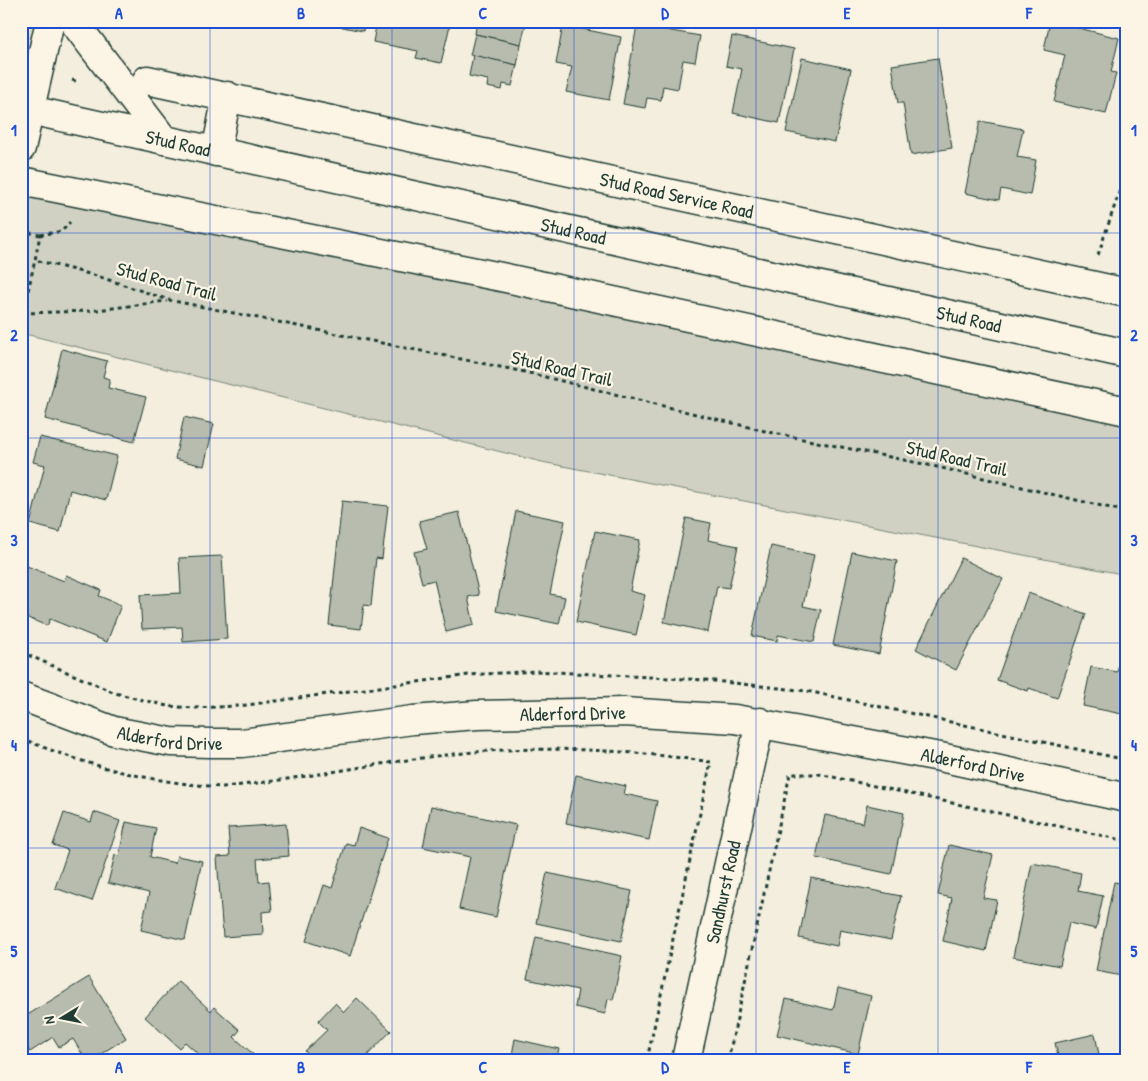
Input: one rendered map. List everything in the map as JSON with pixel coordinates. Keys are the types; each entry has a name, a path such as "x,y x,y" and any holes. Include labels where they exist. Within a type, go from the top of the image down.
{"street":[{"path":"21,148 26,109 50,22 107,69 164,140"},
{"name":"Stud Road Service Road","path":"147,80 1127,293"},
{"path":"216,152 227,96"},
{"name":"Stud Road","path":"26,109 1127,354"},
{"path":"21,181 501,276 1127,411"},
{"name":"Alderford Drive","path":"21,696 114,731 162,740 209,744 250,742 413,720 477,715 624,712 735,719 760,722 940,757 1127,798"},
{"name":"Sandhurst Road","path":"686,1060 760,722"}],"path":[{"path":"1099,255 1127,169"},
{"path":"21,231 40,235 62,231 68,226 72,217"},
{"path":"21,322 40,235"},
{"name":"Stud Road Trail","path":"35,260 97,276 169,300 525,372 769,432 933,466 1127,512"},
{"path":"23,313 90,311 169,300"},
{"path":"21,738 59,754 127,774 191,786 223,787 452,755 505,750 559,749 677,757 711,762 646,1060"},
{"path":"728,1060 790,774 819,774 1127,841"}],"shaded area":[{"path":"21,21 50,21 40,69 21,65"},
{"path":"21,181 1127,416 1127,575 542,462 21,333"}],"building":[{"path":"334,21 365,21 363,31 333,25"},
{"path":"377,21 451,21 441,63 416,58 418,51 373,42"},
{"path":"477,21 526,23 521,44 475,34"},
{"path":"1050,21 1119,38 1111,72 1116,73 1106,114 1054,102 1065,55 1044,50"},
{"path":"563,25 621,37 609,100 566,92 572,67 556,64"},
{"path":"637,25 700,36 695,62 683,60 678,89 663,86 661,100 647,98 645,108 623,104"},
{"path":"475,34 521,44 517,65 470,55"},
{"path":"732,36 794,49 779,123 733,113 742,69 726,66"},
{"path":"473,55 517,65 512,86 503,84 502,90 487,87 488,80 469,76"},
{"path":"802,58 851,69 835,142 786,132"},
{"path":"938,58 952,148 911,155 903,103 898,103 892,65"},
{"path":"980,121 1023,129 1017,157 1036,160 1030,195 1001,189 999,200 965,193"},
{"path":"62,349 107,361 103,377 110,379 108,388 146,397 134,442 45,419"},
{"path":"184,417 214,424 204,466 175,459"},
{"path":"40,437 117,456 106,500 70,490 60,532 30,524 45,465 33,462"},
{"path":"342,501 388,506 382,559 376,558 371,606 364,605 361,629 329,625"},
{"path":"516,511 565,521 550,594 565,597 559,624 496,611"},
{"path":"459,512 479,595 468,597 474,625 446,632 434,580 422,583 414,552 427,549 419,521"},
{"path":"686,518 711,523 708,540 738,546 729,588 717,586 708,632 664,622"},
{"path":"595,531 640,540 630,591 645,595 636,635 576,622"},
{"path":"771,546 814,555 803,606 821,610 814,642 778,635 777,641 752,636"},
{"path":"852,552 897,561 879,654 833,645"},
{"path":"222,556 227,639 183,642 182,627 142,629 140,595 181,593 179,558"},
{"path":"961,558 1003,579 956,670 916,649"},
{"path":"22,564 64,581 66,575 101,590 99,596 121,605 107,642 50,619 47,626 21,615"},
{"path":"1028,593 1086,614 1057,698 1029,688 1028,691 997,680"},
{"path":"1124,642 1127,642 1127,715 1083,706 1091,667 1117,672"},
{"path":"576,775 626,786 624,794 657,801 649,840 566,823"},
{"path":"867,805 904,813 891,874 816,858 825,815 863,823"},
{"path":"431,806 516,825 496,917 459,909 470,857 423,847"},
{"path":"94,812 120,821 92,901 55,888 68,850 53,845 64,813 91,822"},
{"path":"126,822 156,828 150,857 175,863 177,856 202,861 185,940 141,930 149,893 108,883 115,855 119,856"},
{"path":"286,824 289,856 257,859 259,882 269,881 272,911 262,912 263,934 223,937 217,857 230,856 228,828"},
{"path":"359,828 388,838 350,956 306,941 324,885 332,888 346,843 354,845"},
{"path":"949,845 993,855 983,898 997,900 986,951 943,941 952,898 938,895"},
{"path":"1032,863 1081,873 1078,891 1103,896 1096,929 1069,923 1060,966 1013,957"},
{"path":"547,873 632,891 621,941 536,923"},
{"path":"811,878 901,896 891,940 840,930 837,946 799,938"},
{"path":"1114,882 1127,884 1127,977 1096,971"},
{"path":"536,937 622,956 613,1000 608,999 605,1014 575,1007 578,990 527,979"},
{"path":"89,977 126,1038 91,1060 86,1060 73,1039 59,1047 53,1037 30,1052 21,1037 21,1019"},
{"path":"178,981 211,1011 214,1007 240,1030 234,1037 253,1054 248,1060 205,1060 185,1042 179,1048 145,1017"},
{"path":"838,988 871,996 858,1054 777,1035 786,999 833,1010"},
{"path":"357,998 391,1031 363,1060 313,1060 305,1051 327,1030 318,1021 335,1003 344,1012"},
{"path":"1095,1034 1100,1060 1059,1060 1055,1043"},
{"path":"515,1039 559,1049 556,1060 511,1060"}]}
